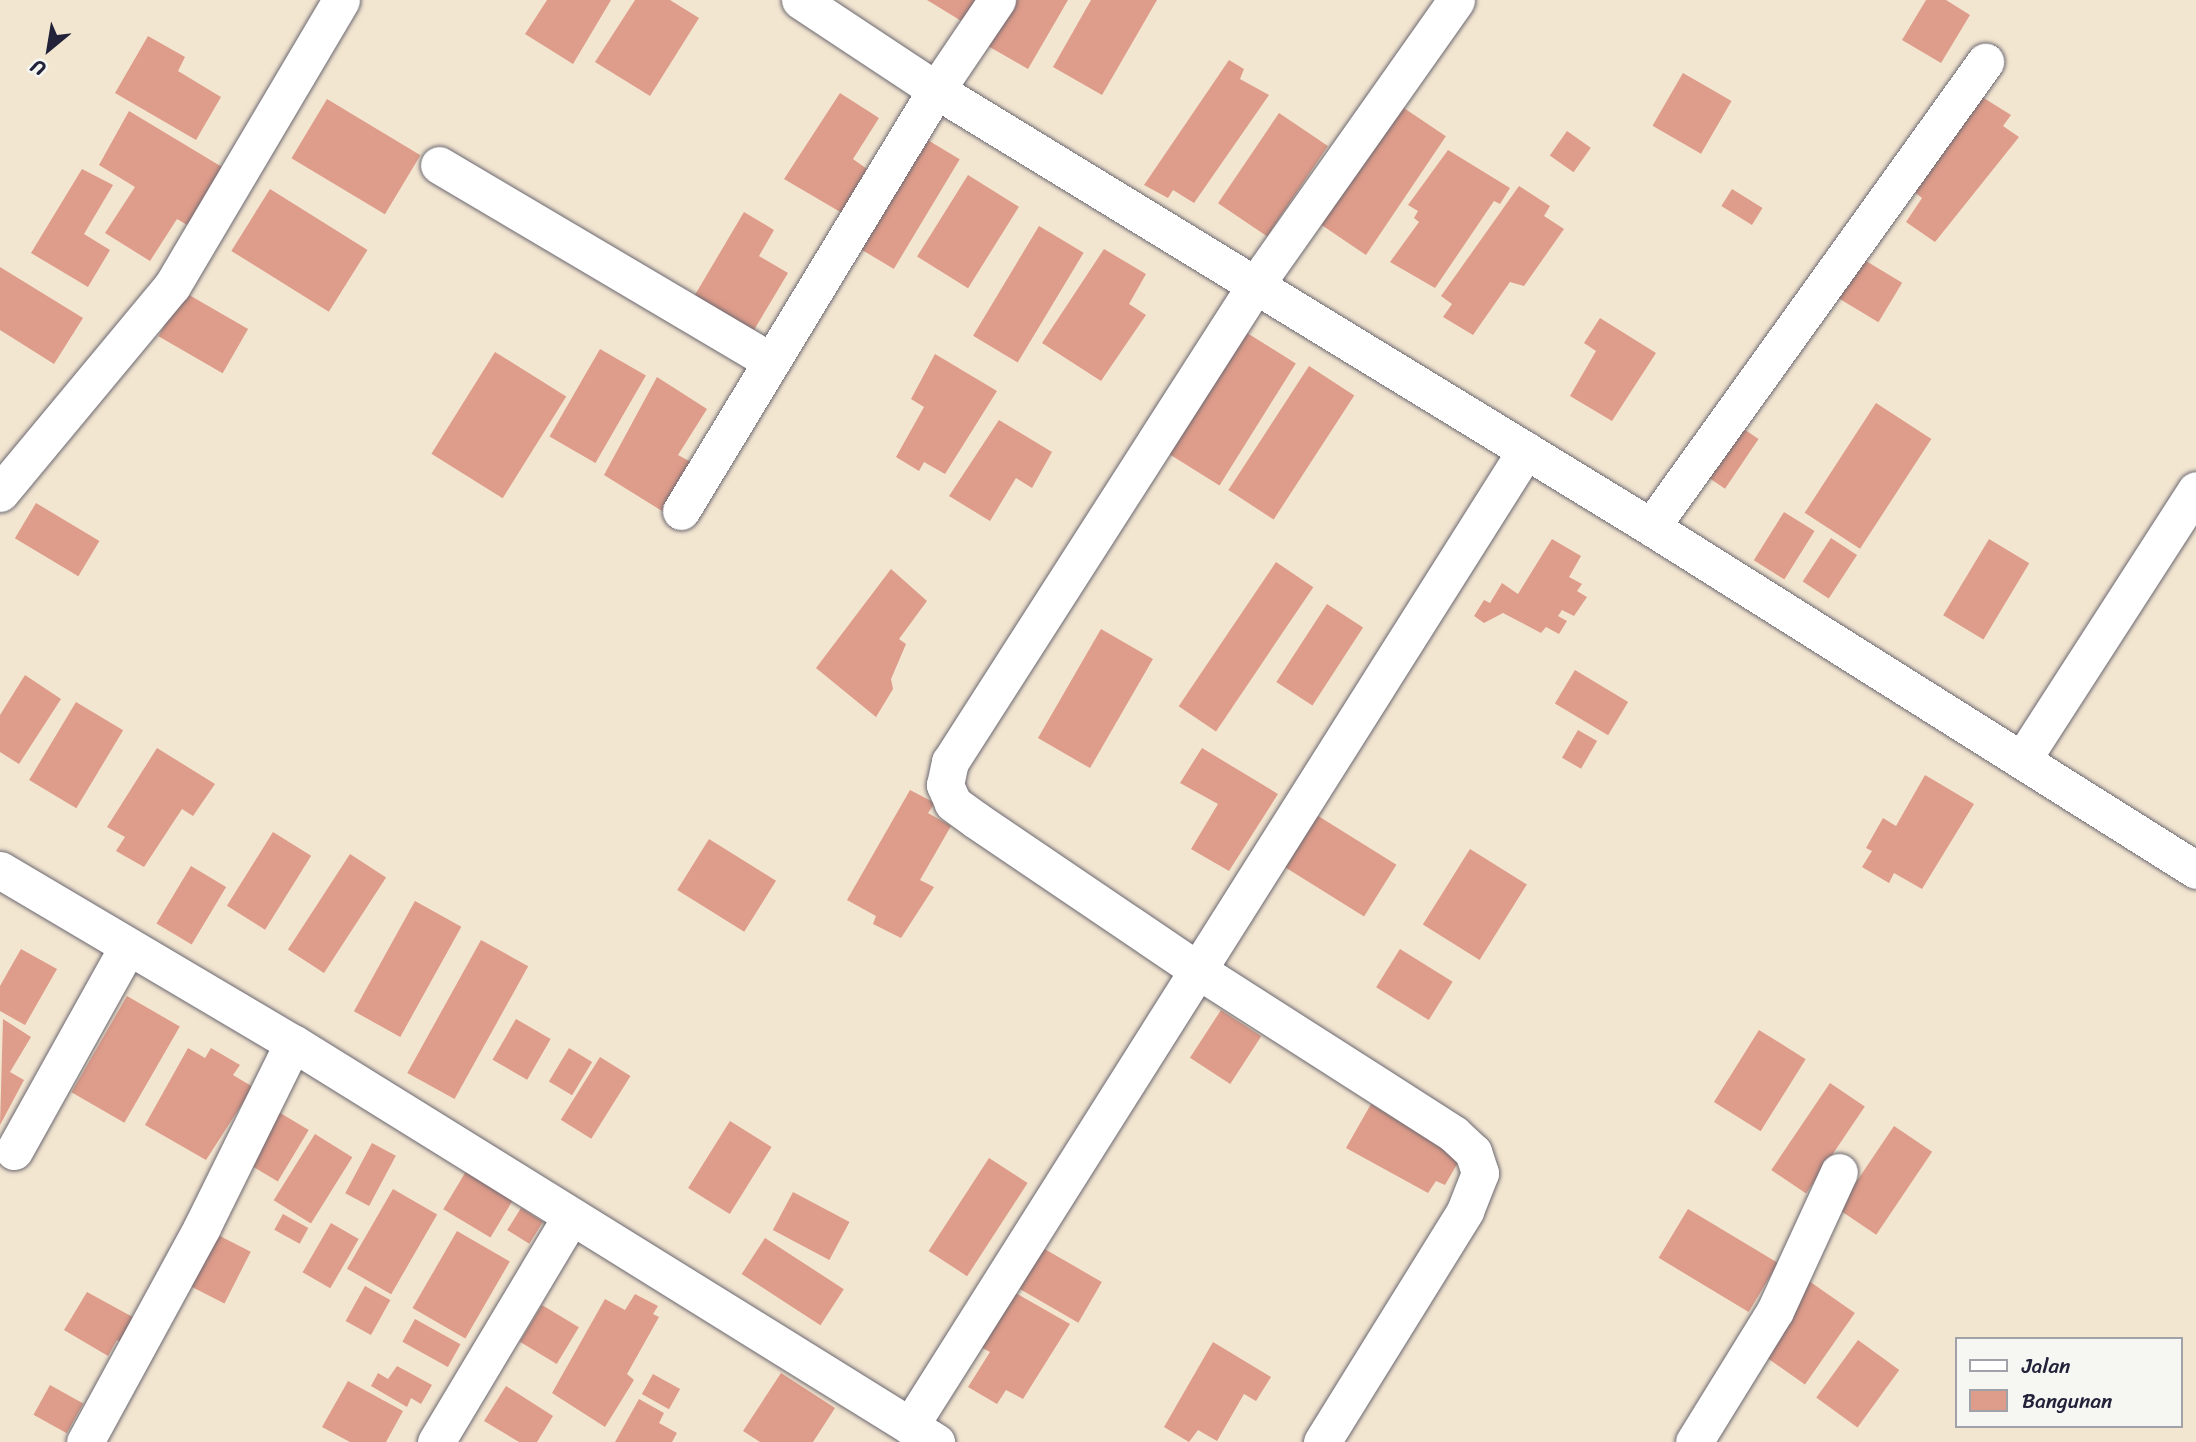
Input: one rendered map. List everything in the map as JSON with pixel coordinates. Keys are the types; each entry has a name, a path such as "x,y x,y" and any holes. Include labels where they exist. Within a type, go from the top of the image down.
{"street":[{"path":"0,493 173,286 341,0"},
{"path":"800,0 936,90 1527,450 2196,870"},
{"path":"681,511 936,90 997,0"},
{"path":"1322,1442 1465,1211 1480,1172 1473,1152 1454,1133 1196,969 976,820 953,803 945,785 950,762 1256,284 1456,0"},
{"path":"1651,527 1985,62"},
{"path":"439,165 770,361"},
{"path":"0,870 127,948 293,1043 923,1434 1196,969 1527,450"},
{"path":"2022,760 2196,490"},
{"path":"13,1151 127,948"},
{"path":"85,1442 202,1227 293,1043"},
{"path":"1694,1442 1775,1311 1839,1172"},
{"path":"436,1442 571,1216"}],"building":[{"path":"547,0 611,0 573,64 525,34"},
{"path":"635,0 670,0 699,18 650,96 595,62"},
{"path":"927,0 977,0 963,22"},
{"path":"1005,0 1068,0 1028,69 981,42"},
{"path":"1091,0 1157,0 1102,95 1053,67"},
{"path":"1926,0 1946,0 1970,15 1941,63 1902,40"},
{"path":"148,36 185,57 178,71 221,97 196,140 115,93"},
{"path":"1229,60 1244,69 1240,79 1269,95 1194,203 1173,190 1168,198 1144,185"},
{"path":"1683,73 1731,101 1701,154 1652,126"},
{"path":"840,93 879,118 853,159 867,169 842,213 784,179"},
{"path":"1979,95 2011,115 2003,126 2019,137 1935,242 1906,222 1922,198 1904,184"},
{"path":"327,99 420,155 385,214 291,158"},
{"path":"1392,100 1446,136 1366,255 1312,219"},
{"path":"129,111 232,173 194,229 177,219 150,261 105,233 135,187 99,165"},
{"path":"1279,113 1328,146 1267,236 1218,203"},
{"path":"1567,131 1591,148 1574,172 1550,156"},
{"path":"916,133 960,159 894,269 850,243"},
{"path":"1448,150 1510,188 1500,204 1494,201 1435,288 1390,262 1419,222 1414,218 1418,211 1408,205"},
{"path":"82,169 113,185 84,234 110,250 88,287 31,253"},
{"path":"968,175 1019,207 968,288 917,256"},
{"path":"1519,186 1550,206 1544,216 1564,229 1524,286 1510,282 1473,335 1443,317 1452,304 1441,296"},
{"path":"270,189 368,250 329,312 231,251"},
{"path":"1732,189 1763,208 1752,225 1721,206"},
{"path":"744,212 774,230 759,256 788,273 748,340 689,305"},
{"path":"1039,226 1084,253 1018,362 973,336"},
{"path":"1104,249 1146,274 1129,304 1146,315 1101,381 1042,343"},
{"path":"1861,258 1902,283 1878,322 1837,297"},
{"path":"0,267 83,318 54,364 0,330"},
{"path":"184,292 248,329 223,373 158,336"},
{"path":"1600,318 1656,353 1612,421 1570,396 1596,351 1584,343"},
{"path":"1239,328 1296,364 1220,486 1163,450"},
{"path":"600,349 646,376 595,463 550,436"},
{"path":"495,352 566,397 503,498 431,454"},
{"path":"935,354 997,391 945,474 924,462 919,471 896,457 924,407 911,399"},
{"path":"1309,366 1354,395 1274,520 1228,490"},
{"path":"657,377 707,409 678,455 691,462 662,511 604,475"},
{"path":"1876,403 1931,439 1860,549 1805,513"},
{"path":"999,420 1052,452 1032,488 1016,478 990,521 949,496"},
{"path":"1732,421 1759,439 1725,489 1698,471"},
{"path":"36,503 99,541 78,576 15,538"},
{"path":"1784,512 1815,531 1784,579 1754,560"},
{"path":"1831,538 1857,555 1829,598 1803,582"},
{"path":"1552,539 1581,556 1569,577 1582,584 1577,591 1587,597 1574,616 1562,610 1558,616 1567,621 1559,634 1546,627 1541,633 1503,613 1484,623 1474,616 1484,600 1490,603 1502,583 1518,594"},
{"path":"1989,539 2029,563 1983,639 1943,615"},
{"path":"1276,562 1313,587 1216,731 1179,706"},
{"path":"891,569 927,601 899,639 906,644 891,679 893,689 876,717 816,668"},
{"path":"1327,604 1363,627 1312,705 1276,682"},
{"path":"1101,629 1153,659 1090,768 1038,738"},
{"path":"1575,670 1628,702 1608,735 1555,703"},
{"path":"25,675 61,699 19,764 0,752 0,715"},
{"path":"76,702 123,730 76,808 29,780"},
{"path":"1578,730 1597,741 1581,769 1562,758"},
{"path":"157,748 215,784 193,816 182,809 144,867 116,851 125,837 107,827"},
{"path":"1202,748 1278,794 1229,871 1191,849 1218,804 1180,783"},
{"path":"1925,775 1974,804 1922,889 1894,873 1889,883 1862,867 1872,851 1866,848 1883,818 1896,826"},
{"path":"910,790 935,803 928,813 951,826 920,880 934,887 901,938 873,924 876,916 847,900"},
{"path":"1315,814 1396,865 1364,917 1283,866"},
{"path":"273,832 311,856 265,930 227,906"},
{"path":"709,839 776,881 744,932 677,890"},
{"path":"1470,849 1527,885 1480,960 1423,924"},
{"path":"350,854 386,877 324,973 288,950"},
{"path":"191,866 226,887 192,945 156,923"},
{"path":"415,901 461,927 400,1037 354,1011"},
{"path":"481,940 528,966 455,1099 407,1073"},
{"path":"21,949 57,969 25,1025 0,1011 0,986"},
{"path":"1400,949 1453,982 1429,1020 1376,987"},
{"path":"127,996 180,1026 124,1123 72,1092"},
{"path":"1221,1010 1261,1036 1230,1084 1190,1058"},
{"path":"3,1019 31,1037 10,1072 24,1080 0,1125"},
{"path":"516,1019 551,1039 527,1080 493,1060"},
{"path":"1759,1030 1806,1059 1761,1131 1714,1102"},
{"path":"188,1048 205,1058 211,1048 240,1065 233,1075 253,1087 206,1160 145,1125"},
{"path":"569,1048 592,1062 572,1095 549,1081"},
{"path":"600,1057 631,1076 591,1139 561,1120"},
{"path":"1830,1083 1865,1106 1806,1194 1771,1170"},
{"path":"1371,1104 1460,1159 1445,1185 1436,1181 1428,1193 1346,1148"},
{"path":"277,1111 309,1130 278,1181 246,1162"},
{"path":"730,1121 772,1147 730,1214 688,1188"},
{"path":"1894,1126 1932,1152 1876,1235 1838,1209"},
{"path":"315,1134 352,1157 311,1223 274,1200"},
{"path":"372,1143 396,1156 369,1206 345,1193"},
{"path":"989,1158 1028,1183 967,1276 929,1251"},
{"path":"468,1168 515,1196 490,1237 443,1209"},
{"path":"393,1189 437,1214 391,1294 347,1269"},
{"path":"793,1192 850,1222 829,1260 773,1230"},
{"path":"521,1208 543,1222 529,1244 507,1230"},
{"path":"1688,1209 1778,1263 1749,1312 1659,1258"},
{"path":"283,1214 308,1228 300,1244 274,1230"},
{"path":"331,1223 359,1239 330,1288 302,1272"},
{"path":"457,1231 510,1262 465,1339 413,1308"},
{"path":"216,1234 251,1252 224,1303 190,1286"},
{"path":"765,1238 844,1289 820,1325 742,1274"},
{"path":"1036,1244 1102,1282 1078,1323 1012,1285"},
{"path":"1809,1281 1855,1313 1805,1384 1759,1352"},
{"path":"365,1286 390,1300 371,1335 346,1321"},
{"path":"1005,1287 1070,1324 1023,1399 1006,1390 997,1404 968,1387 990,1352 979,1346"},
{"path":"87,1292 140,1321 127,1346 117,1340 108,1356 64,1330"},
{"path":"635,1294 658,1306 653,1314 659,1317 627,1374 634,1380 605,1427 552,1393 605,1299 625,1310"},
{"path":"542,1305 579,1327 557,1364 520,1342"},
{"path":"415,1319 460,1344 448,1367 402,1342"},
{"path":"1858,1340 1899,1370 1858,1427 1816,1397"},
{"path":"1213,1342 1271,1377 1256,1401 1244,1394 1217,1441 1198,1430 1189,1442 1164,1427"},
{"path":"397,1366 432,1385 421,1404 411,1398 407,1407 371,1386 378,1373 388,1379"},
{"path":"781,1373 835,1408 813,1442 760,1442 743,1431"},
{"path":"653,1374 680,1389 669,1409 642,1394"},
{"path":"348,1381 403,1411 386,1442 350,1442 322,1427"},
{"path":"50,1385 83,1403 67,1433 34,1415"},
{"path":"506,1386 553,1416 537,1442 519,1442 484,1421"},
{"path":"639,1399 664,1413 659,1423 677,1433 672,1442 615,1442"}]}
